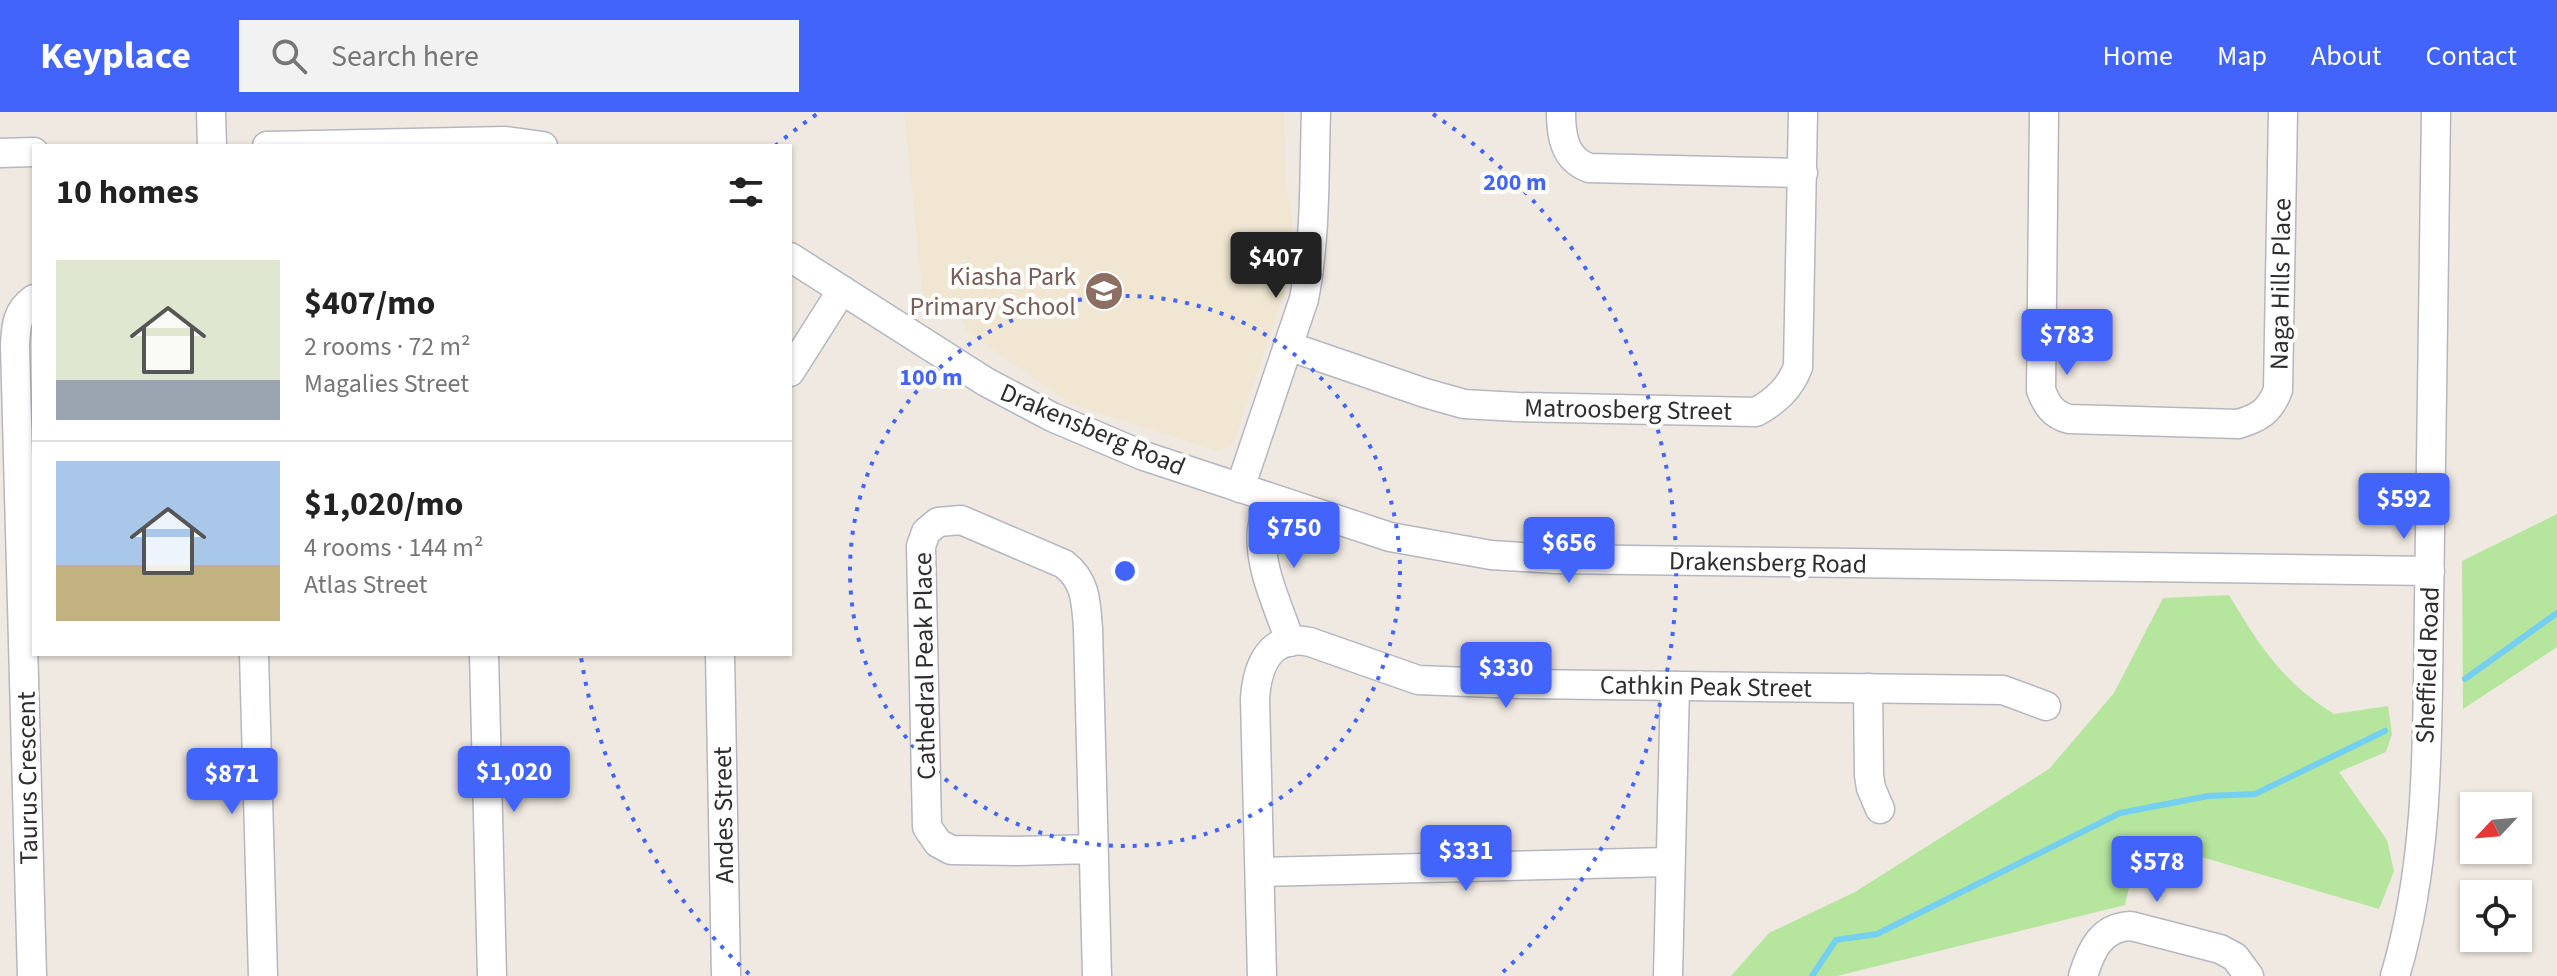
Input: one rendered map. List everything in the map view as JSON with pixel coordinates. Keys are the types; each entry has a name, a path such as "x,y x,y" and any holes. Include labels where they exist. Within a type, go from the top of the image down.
{"street":[{"path":"211,112 212,144"},
{"path":"1240,488 1304,299 1313,243 1316,112"},
{"path":"1561,112 1564,144 1578,161 1589,168 1803,173"},
{"name":"Matroosberg Street","path":"1288,346 1464,404 1756,412 1787,388 1798,367 1803,112"},
{"name":"Naga Hills Place","path":"2044,112 2041,390 2049,408 2069,419 2238,424 2261,416 2271,407 2278,390 2283,112"},
{"name":"Sheffield Road","path":"2395,976 2409,926 2422,838 2430,571 2436,112"},
{"path":"363,144 506,141 528,144"},
{"path":"0,153 32,152"},
{"name":"Drakensberg Road","path":"792,258 986,382 1052,417 1144,456 1390,537 1491,555 1530,557 2430,571"},
{"path":"792,369 842,290"},
{"name":"Taurus Crescent","path":"32,301 17,319 15,345 32,976"},
{"path":"1262,976 1256,675 1270,653 1290,642 1264,558 1262,530 1270,498"},
{"name":"Cathedral Peak Place","path":"1093,849 951,850 938,843 927,827 921,546 926,532 938,522 961,520 1064,564 1085,591 1097,976"},
{"name":"Cathkin Peak Street","path":"1290,642 1310,642 1418,680 2003,690 2046,706"},
{"path":"254,656 263,976"},
{"path":"484,656 492,976"},
{"name":"Andes Street","path":"720,656 726,976"},
{"path":"1668,976 1675,686"},
{"path":"1868,688 1869,775 1880,809"},
{"path":"1261,872 1670,862"},
{"path":"2083,976 2100,938 2119,926 2131,926 2220,949 2235,957 2249,976"}],"shaded area":[{"name":"Kiasha Park Primary School","path":"904,112 1284,112 1285,175 1292,221 1291,273 1233,444 1217,451 1072,404 967,332 958,309 924,308"}],"green space":[{"path":"2557,514 2557,647 2463,709 2462,561"},
{"path":"2229,595 2274,662 2316,702 2334,714 2388,706 2392,734 2386,752 2339,772 2387,840 2394,871 2379,909 2140,839 2125,905 1837,976 1731,976 1769,933 1855,892 2049,769 2114,693 2163,598"}],"waterway":[{"path":"2465,679 2557,613"},
{"path":"1812,976 1836,940 1877,934 2120,813 2208,796 2255,794 2385,731"}],"place":[{"name":"Kiasha Park Primary School","path":"1104,291"}]}
